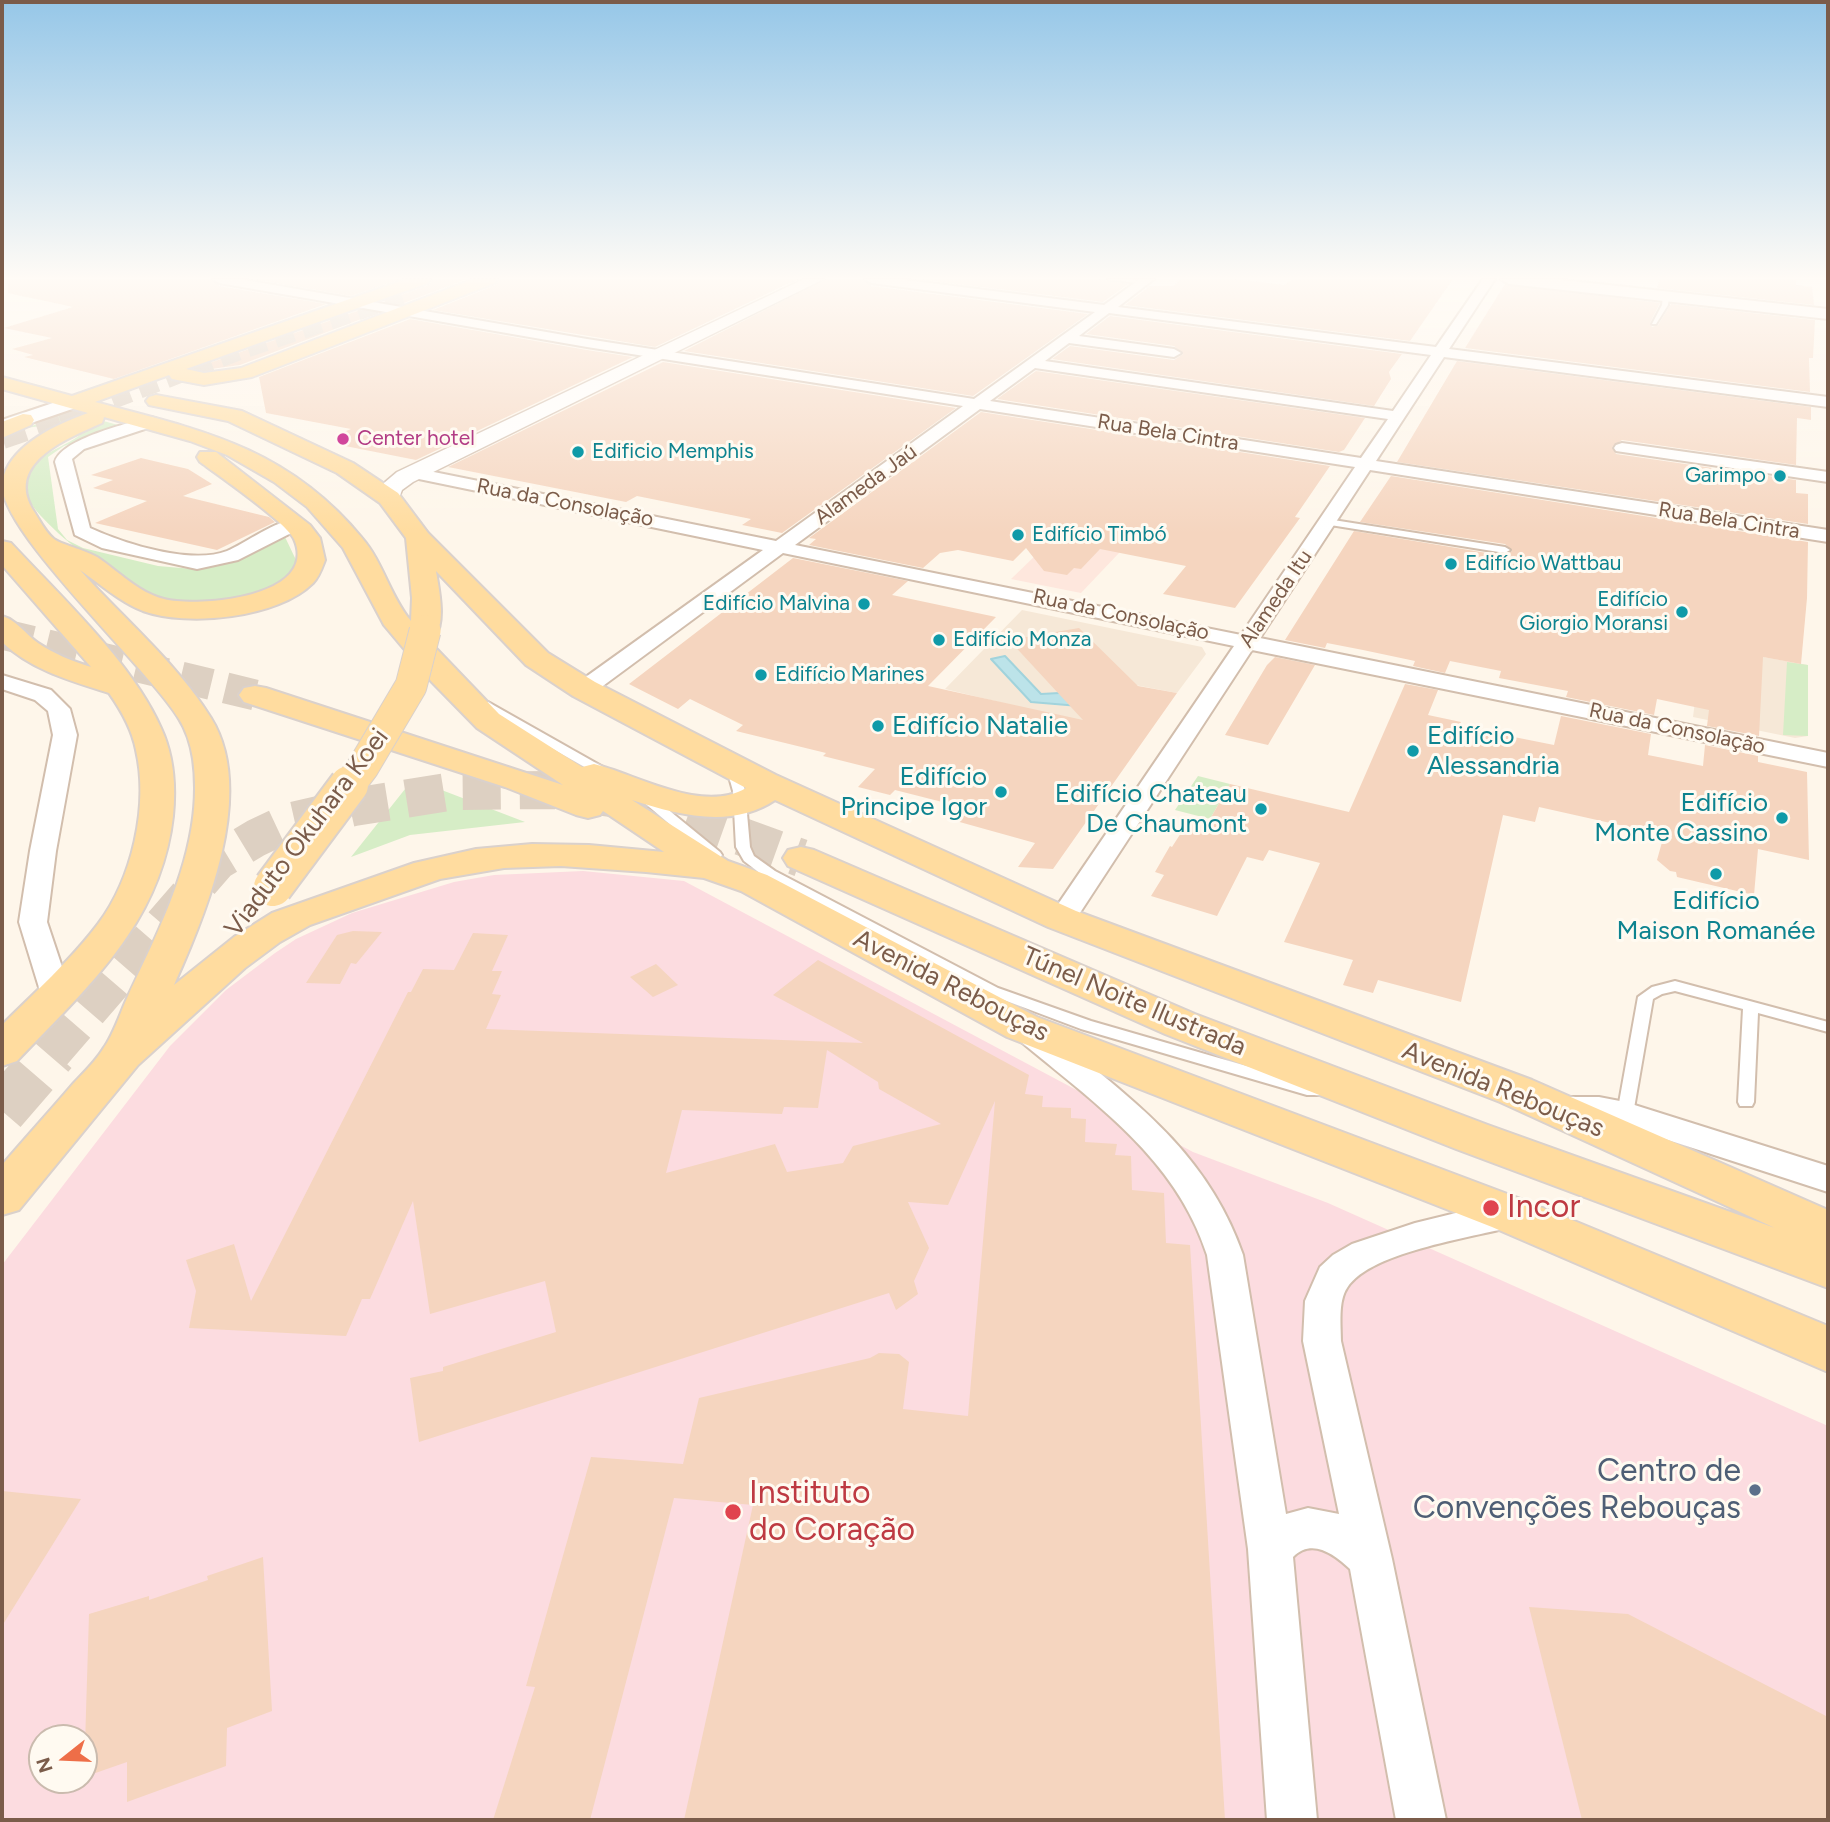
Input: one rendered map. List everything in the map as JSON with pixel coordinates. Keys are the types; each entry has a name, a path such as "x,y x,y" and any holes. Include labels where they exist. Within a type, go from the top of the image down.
{"main road":[{"path":"2,454 76,413 112,389 178,364"},
{"path":"181,364 175,370 179,374 213,378 245,373 268,364"},
{"path":"234,416 224,407 221,398 225,388 245,373"},
{"path":"72,379 165,403 234,416 345,468 389,498"},
{"path":"2,383 76,413"},
{"path":"76,413 32,453 18,471 13,485 13,498 26,523 87,594 156,667 195,719 208,754 211,784 209,827 201,873 127,1051"},
{"path":"2,429 23,420 76,413 151,422 198,436 199,450 306,535 314,559 310,569 298,583 277,595 256,603 201,612 178,611 150,604 82,557 45,544"},
{"name":"Avenida Rebouças","path":"198,436 235,450 282,477 316,502 354,544 374,577 394,619 442,675 488,720 525,747 715,869 754,883 1022,1027 1509,1214 1828,1350"},
{"name":"Avenida Rebouças","path":"389,498 419,538 537,659 745,784 1062,919 1504,1086 1828,1231"},
{"name":"Viaduto Okuhara Koei","path":"127,1051 160,1021 274,887 363,767 411,686 425,631 426,598 419,538"},
{"path":"2,549 120,686 145,727 156,760 156,811 142,876 114,929 2,1051"},
{"path":"2,625 30,652 52,664 120,686"},
{"path":"255,695 517,780 578,802 625,832 669,841"},
{"path":"525,747 547,749 585,771 652,795 703,806 745,784"},
{"path":"2,1197 127,1051 229,960 268,932 311,909 389,881 477,860 542,855 601,856 715,869"},
{"name":"Túnel Noite Ilustrada","path":"801,858 1180,1024 1472,1137"},
{"name":"Avenida Rebouças","path":"1472,1137 1828,1268"}],"street":[{"path":"389,498 395,485 414,473 642,364"},
{"name":"Rua Bela Cintra","path":"721,364 1828,536"},
{"name":"Alameda Jaú","path":"584,689 1031,364"},
{"path":"1039,364 1398,416"},
{"name":"Alameda Itu","path":"1062,919 1432,364"},
{"path":"1533,364 1828,402"},
{"path":"151,422 78,446 64,457 63,462 82,531 87,535 109,544 197,563 231,556 295,524"},
{"path":"1621,448 1828,477"},
{"name":"Rua da Consolação","path":"414,473 1828,760"},
{"path":"2,682 43,695 59,709 65,735 43,851 33,922 56,994"},
{"path":"1022,1027 1126,1113 1190,1182 1212,1218 1225,1255 1270,1549 1292,1820"},
{"path":"1558,1110 1599,1109 1625,1114 1828,1179"},
{"path":"1421,1820 1370,1559 1322,1341 1322,1305 1334,1277 1364,1254 1402,1241 1509,1214"},
{"path":"1270,1549 1292,1530 1308,1527 1341,1535 1357,1545 1370,1559"}],"lane":[{"path":"1327,522 1505,550"},
{"path":"394,619 457,680 501,715 629,787 754,883"},
{"path":"745,784 743,847 749,858 770,874 993,990 1086,1025 1472,1137"},
{"path":"1625,1114 1646,997 1657,990 1675,986 1828,1027"},
{"path":"1746,1102 1751,1007"}],"shaded area":[{"path":"1090,503 1138,533 1081,593 1011,579"},
{"path":"1022,610 1202,647 1206,654 1177,693 1114,681 1081,722 945,689"},
{"path":"1702,646 1808,665 1808,736 1795,738 1693,717"},
{"path":"583,871 684,881 1193,1152 1328,1203 1828,1426 1828,1820 2,1820 2,1265 170,1046 226,990 296,939 352,913 454,882 494,875"}],"green space":[{"path":"70,412 122,426 64,446 48,457 58,529 67,540 83,548 158,566 193,569 235,562 285,537 296,560 296,569 270,586 244,596 216,601 169,603 145,594 103,568 80,551 58,533 40,515 28,499 24,485 33,465 85,430 64,423 26,428"},
{"path":"1787,662 1808,665 1808,736 1783,735"},
{"path":"1198,776 1230,784 1210,819 1175,810"},
{"path":"413,779 525,822 410,835 351,857"}],"water":[{"path":"1005,656 1041,694 1078,692 1079,706 1031,702 991,659"}],"building":[{"path":"53,364 156,364 114,379"},
{"path":"206,364 243,364 204,370 195,368"},
{"path":"293,364 618,364 416,460 340,445 349,440 336,435 351,429 266,413 259,377"},
{"path":"659,364 676,364 956,408 782,533 742,525 751,519 637,496 626,502 448,467"},
{"path":"768,364 1018,364 973,396"},
{"path":"1086,364 1395,364 1389,372 1391,379 1374,406"},
{"path":"1455,364 1480,364 1811,407 1811,420 1797,418 1796,465 1622,440 1612,447 1616,454 1796,480 1796,493 1808,494 1808,524 1397,462"},
{"path":"1591,364 1809,364 1810,392"},
{"path":"1036,371 1365,418 1344,450 1339,452 997,399"},
{"path":"981,412 1330,466 1295,517 1300,518 1235,608 1163,594 1186,566 1100,549 1081,569 1074,568 1067,575 1044,571 1026,548 1013,561 958,550 940,553 923,568 809,545 816,539 809,538"},
{"path":"141,458 188,469 212,484 183,496 269,517 275,522 217,550 95,523 147,501 93,488 113,480 91,475"},
{"path":"1391,476 1808,542 1807,598 1801,664 1763,657 1759,736 1707,726 1709,710 1657,699 1654,715 1566,697 1568,691 1499,678 1501,671 1450,661 1445,673 1413,666 1415,661 1363,650 1327,643 1325,648 1285,640 1354,531 1505,556 1512,551 1505,544 1360,522"},
{"path":"793,558 908,581 892,595 996,617 928,686 1083,720 1009,640 1079,628 1138,686 1177,693 1053,869 1018,867 1035,843 956,821 966,808 895,790 890,795 858,787 875,769 823,756 826,753 736,731 743,725 690,699 678,709 629,684"},
{"path":"1275,657 1315,665 1268,745 1225,735 1267,665"},
{"path":"1405,684 1438,690 1428,715 1461,722 1459,726 1554,745 1561,716 1651,734 1648,755 1703,766 1705,745 1758,756 1758,762 1807,772 1809,860 1758,849 1754,895 1677,877 1676,872 1670,871 1657,860 1664,835 1539,807 1535,822 1503,815 1461,1002 1378,980 1373,993 1343,985 1353,960 1284,942 1320,863 1269,850 1263,861 1247,857 1217,916 1151,896 1164,875 1155,872 1170,846 1172,847 1188,822 1206,826 1230,784 1349,812"},
{"path":"353,931 382,932 356,964 351,963 340,984 306,983 337,935"},
{"path":"473,933 508,935 492,971 502,971 492,994 501,995 486,1029 863,1043 773,995 818,960 1029,1075 1025,1094 1043,1096 1042,1107 1071,1108 1071,1118 1086,1119 1085,1142 1117,1144 1115,1155 1131,1156 1132,1190 1164,1193 1166,1243 1190,1245 1225,1820 684,1820 753,1505 674,1498 590,1820 493,1820 535,1687 526,1686 591,1457 683,1464 699,1398 870,1358 879,1353 899,1354 909,1362 903,1409 968,1416 995,1101 948,1205 908,1202 929,1248 914,1281 918,1294 896,1310 889,1293 419,1442 410,1378 443,1371 443,1367 556,1332 545,1281 430,1314 413,1201 370,1299 362,1299 346,1336 189,1328 196,1291 186,1260 234,1244 251,1301 408,992 411,992 423,969 454,970","holes":["827,1050 878,1082 879,1089 941,1124 853,1146 843,1163 787,1172 775,1144 666,1173 682,1110 782,1114 784,1107 818,1108"]},
{"path":"656,964 678,985 653,997 630,977"},
{"path":"2,1491 81,1499 2,1626"},
{"path":"263,1557 272,1711 227,1728 226,1766 127,1802 127,1762 98,1772 98,1724 86,1724 89,1614 149,1596 149,1600 208,1580 207,1576"},
{"path":"1529,1607 1628,1614 1828,1717 1828,1820 1582,1820"}],"tunnel":[{"path":"85,410 205,364"},
{"path":"60,420 89,409"},
{"path":"2,437 71,414"},
{"path":"2,634 255,695"},
{"path":"51,1054 218,861 256,838 292,821 354,807 454,791 554,790 648,803 801,858"},
{"path":"2,1111 53,1052"}],"place":[{"name":"Center hotel","path":"343,439"},
{"name":"Edificio Memphis","path":"578,452"},
{"name":"Garimpo","path":"1780,476"},
{"name":"Edifício Timbó","path":"1018,535"},
{"name":"Edifício Wattbau","path":"1451,564"},
{"name":"Edifício Malvina","path":"864,604"},
{"name":"Edifício Giorgio Moransi","path":"1682,612"},
{"name":"Edifício Monza","path":"939,640"},
{"name":"Edifício Marines","path":"761,675"},
{"name":"Edifício Natalie","path":"878,726"},
{"name":"Edifício Alessandria","path":"1413,751"},
{"name":"Edifício Principe Igor","path":"1001,792"},
{"name":"Edifício Chateau De Chaumont","path":"1261,809"},
{"name":"Edifício Monte Cassino","path":"1782,818"},
{"name":"Edifício Maison Romanée","path":"1716,874"},
{"name":"Incor","path":"1491,1208"},
{"name":"Centro de Convenções Rebouças","path":"1755,1490"},
{"name":"Instituto do Coração","path":"733,1512"}]}
